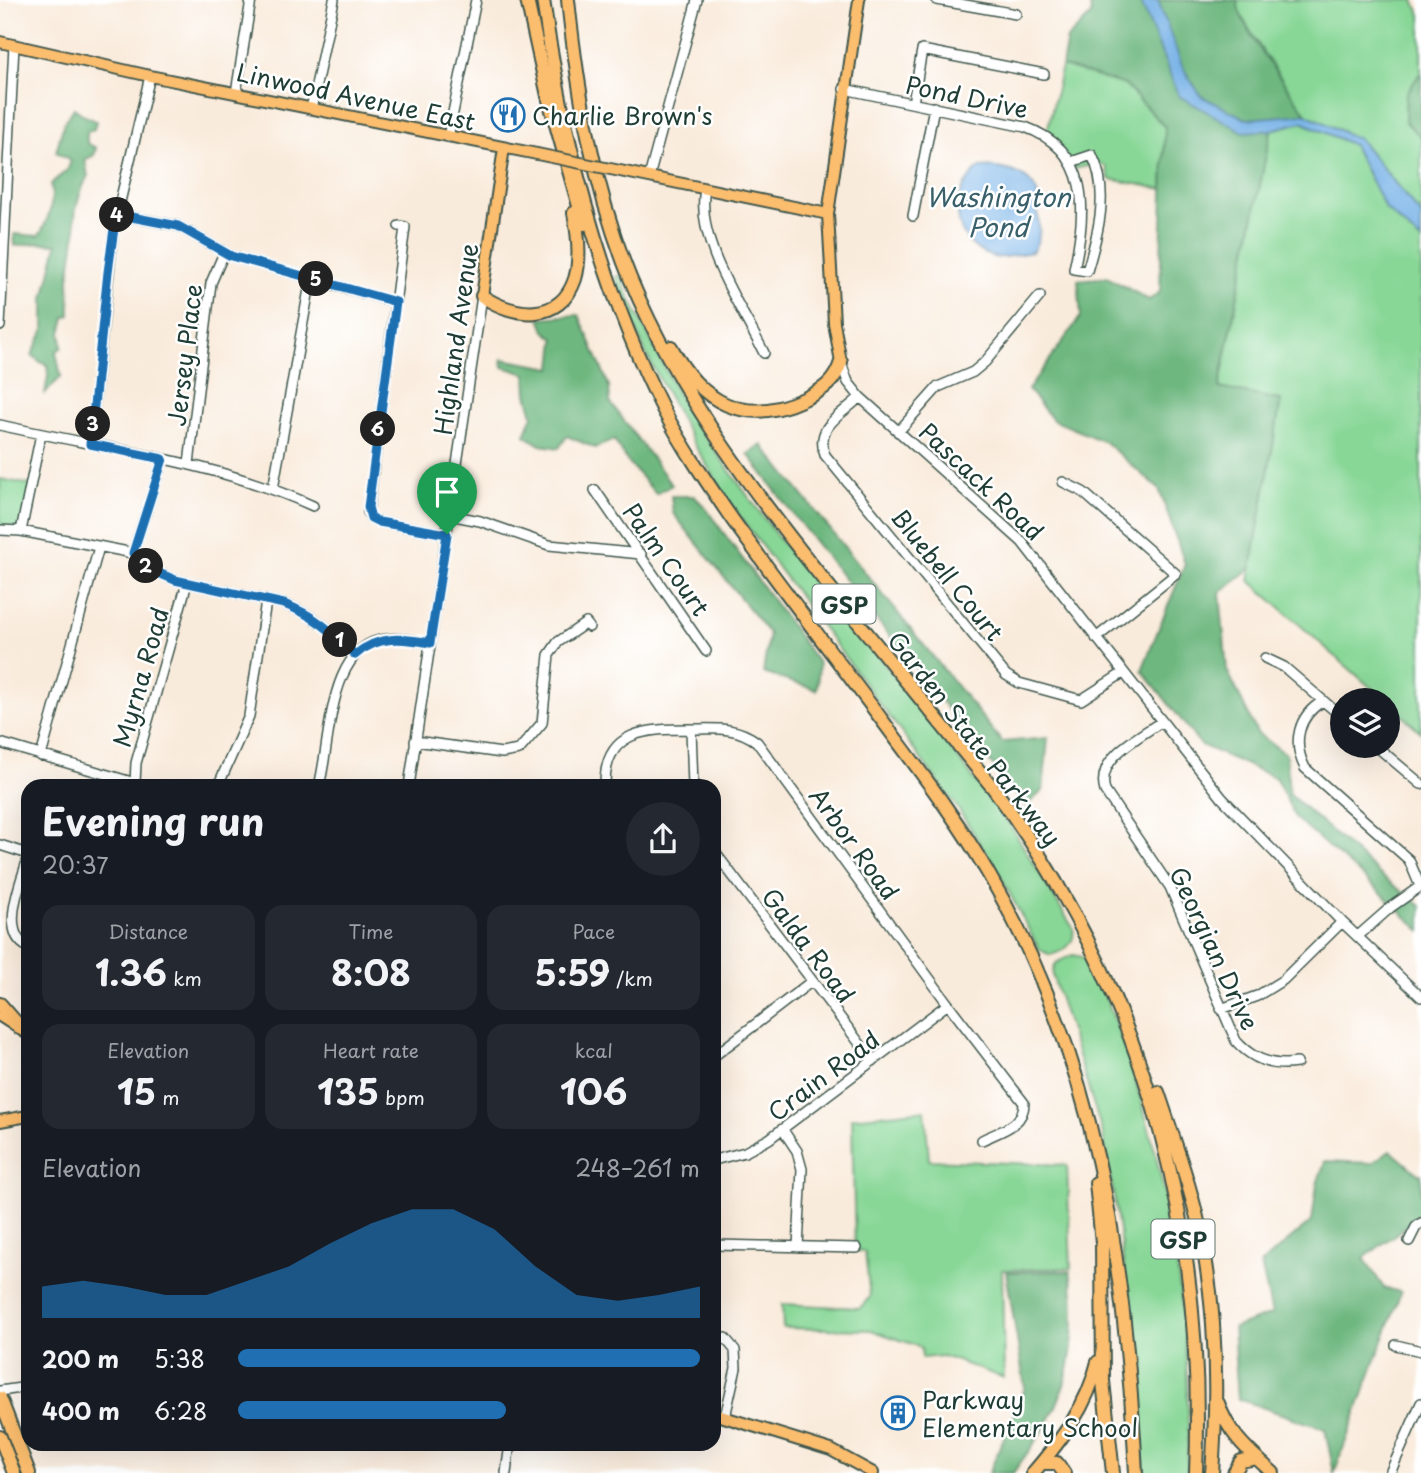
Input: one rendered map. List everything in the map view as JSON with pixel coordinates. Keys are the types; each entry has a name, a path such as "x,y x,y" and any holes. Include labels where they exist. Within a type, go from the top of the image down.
{"highway":[{"name":"GSP","path":"527,0 548,96 582,220 603,280 646,384 732,519 933,788 969,842 1014,920 1065,1037 1081,1086 1099,1160 1117,1261 1130,1376 1136,1473"},
{"name":"GSP","path":"543,0 568,129 598,242 617,302 664,410"},
{"name":"Garden State Parkway","path":"568,0 577,78 590,152 608,215 629,276 674,368 729,456 807,559 994,789 1039,852 1090,942 1122,1013 1161,1135 1182,1236 1195,1352 1196,1473"},
{"path":"482,296 504,309 533,313 558,302 568,292 574,280 578,256 576,222 548,96"},
{"path":"629,276 683,365 698,384 723,403 749,411 769,411 788,406 825,387 833,379 841,362"},
{"path":"0,1004 21,1028"},
{"path":"1122,1013 1147,1060 1195,1211 1209,1283 1215,1391 1212,1473"},
{"path":"1081,1086 1101,1223 1101,1345 1113,1473"},
{"path":"1037,1468 1079,1413 1094,1376 1101,1345"},
{"path":"1215,1391 1230,1428 1240,1442 1273,1473"},
{"path":"0,1398 29,1473"},
{"path":"0,1437 4,1473"},
{"path":"0,1437 14,1473"},
{"path":"1234,1473 1241,1461 1257,1458"},
{"path":"1037,1468 1057,1464 1065,1473"}],"main road":[{"name":"Pascack Road","path":"841,362 833,311 828,214 859,0"},
{"name":"Linwood Avenue East","path":"0,42 150,76 828,214"},
{"name":"Highland Avenue","path":"482,296 504,148"},
{"path":"0,1016 21,1029"},
{"path":"2,1117 21,1116"},
{"path":"721,1416 831,1450 873,1473"}],"street":[{"path":"236,93 251,0"},
{"path":"311,108 334,0"},
{"path":"448,137 476,0"},
{"path":"649,177 697,0"},
{"path":"937,0 1016,14"},
{"path":"0,326 14,45"},
{"path":"913,103 922,50 1044,74"},
{"path":"90,444 116,214 150,76"},
{"name":"Pond Drive","path":"844,89 1037,131 1055,143 1071,162 1079,183 1083,215 1074,269 1087,271 1098,232 1101,204 1096,164 1092,155 1071,162"},
{"path":"914,216 934,107"},
{"path":"705,189 703,213 707,239 764,353"},
{"path":"116,214 178,226 224,254 396,302"},
{"path":"399,226 405,227 368,507 370,517 379,522 447,534"},
{"name":"Jersey Place","path":"189,464 211,283 224,254"},
{"path":"273,489 311,278"},
{"name":"Highland Avenue","path":"410,779 482,296"},
{"path":"898,432 939,387 980,367 1040,296"},
{"name":"Pascack Road","path":"841,362 848,382 860,397 1022,542 1237,816 1421,997"},
{"name":"Bluebell Court","path":"860,397 835,416 826,430 822,442 825,455 1006,675 1019,683 1081,700 1123,673"},
{"path":"0,425 189,464 273,489 313,506"},
{"path":"21,531 41,434"},
{"path":"133,553 163,459"},
{"path":"1063,482 1083,492 1176,574 1096,638"},
{"name":"Palm Court","path":"595,490 706,651"},
{"path":"450,515 549,545 640,554"},
{"path":"0,530 21,531 133,553 154,571 187,583 284,604 313,617 335,634 355,655"},
{"path":"41,756 99,547"},
{"name":"Myrna Road","path":"136,779 136,763 187,583"},
{"path":"222,779 250,716 266,601"},
{"path":"415,741 502,753 519,750 542,723 549,655 563,638 586,623 589,627"},
{"path":"320,779 341,675 355,655 367,646 387,639 430,643"},
{"path":"1265,658 1284,667 1330,707"},
{"path":"1323,701 1307,715 1299,730 1298,749 1305,768 1409,860 1421,886 1405,896 1359,936"},
{"name":"Georgian Drive","path":"1161,722 1111,758 1104,770 1102,784 1108,797 1170,887 1236,1041 1252,1055 1272,1064 1297,1063"},
{"path":"691,729 693,779"},
{"name":"Arbor Road","path":"606,779 608,763 613,753 626,739 644,730 730,729 749,735 764,749 948,1004 1024,1103 1024,1114 1019,1121 982,1140"},
{"path":"0,743 119,779"},
{"path":"1390,758 1421,784"},
{"path":"0,845 21,852"},
{"name":"Galda Road","path":"721,863 873,1062"},
{"path":"21,883 8,927 13,938 21,943"},
{"path":"1221,1009 1257,996 1283,981 1342,922"},
{"path":"721,1051 812,981"},
{"name":"Crain Road","path":"721,1158 745,1152 783,1130 948,1004"},
{"path":"783,1130 801,1159 798,1247"},
{"path":"1409,1241 1421,1223"},
{"path":"721,1245 857,1248"},
{"path":"721,1413 736,1368 735,1350 725,1338"},
{"path":"1396,1345 1421,1351"},
{"path":"0,1391 21,1388"},
{"path":"1390,1473 1421,1403"},
{"path":"506,1473 509,1451"}],"green space":[{"path":"1090,0 1237,0 1255,41 1306,114 1271,130 1219,388 1281,400 1251,568 1220,593 1227,670 1257,733 1286,754 1289,794 1383,877 1421,906 1421,931 1296,819 1276,778 1201,745 1142,670 1185,564 1159,489 1105,442 1053,420 1028,390 1081,316 1078,280 1107,277 1149,300 1160,292 1165,127 1125,85 1062,66 1067,39 1091,15"},
{"path":"1237,0 1414,0 1421,16 1421,72 1406,94 1405,121 1421,137 1421,215 1360,140 1306,114 1237,9"},
{"path":"1062,66 1125,85 1165,127 1163,189 1109,179 1106,166 1096,164 1074,169 1046,136"},
{"path":"1421,72 1421,137 1405,121 1406,94"},
{"path":"74,108 96,121 94,129 87,132 87,143 96,148 94,155 85,160 88,176 76,209 69,279 70,315 65,318 61,333 62,347 56,352 61,377 45,393 47,365 32,355 44,330 44,299 57,244 15,246 14,234 39,236 43,229 51,204 51,184 68,169 71,160 56,152 64,123"},
{"path":"1302,122 1353,145 1385,208 1421,241 1421,732 1400,713 1400,688 1371,688 1249,580 1281,400 1219,389 1271,130"},
{"path":"620,275 687,412 782,543 872,648 1012,828 1073,928 1073,938 1065,949 1050,955 1039,949 1000,875 957,807 732,506 694,444 646,354 615,277"},
{"path":"579,315 609,386 610,402 672,485 656,494 627,461 614,440 595,448 567,436 559,448 540,445 525,435 533,415 527,394 526,374 503,367 502,359 552,368 555,339 545,331 540,318"},
{"path":"762,445 1002,742 1048,738 1043,791 1025,806 748,454"},
{"path":"0,479 31,485 21,531 0,530"},
{"path":"671,496 694,496 704,506 819,664 817,690 763,673 769,634 673,513"},
{"path":"1073,955 1088,961 1102,988 1133,1074 1163,1185 1181,1300 1186,1357 1187,1473 1143,1473 1131,1316 1114,1196 1102,1131 1053,977 1056,965"},
{"path":"925,1110 929,1160 1067,1165 1071,1268 1002,1270 1004,1378 943,1356 922,1358 921,1347 871,1330 783,1328 782,1304 860,1308 870,1297 865,1252 855,1251 852,1118"},
{"path":"1390,1150 1421,1174 1421,1215 1364,1258 1384,1288 1401,1292 1334,1473 1325,1429 1238,1399 1233,1328 1272,1314 1261,1264 1312,1221 1317,1184 1325,1161 1372,1163"},
{"path":"1070,1271 1073,1335 1068,1368 1055,1409 1013,1473 989,1473 1025,1388 1006,1272"}],"water":[{"path":"1140,0 1158,0 1183,68 1201,96 1246,119 1306,114 1360,140 1421,215 1421,241 1385,208 1353,145 1302,122 1271,130 1244,132 1179,96"},
{"name":"Washington Pond","path":"979,168 1012,172 1033,186 1038,198 1039,230 1032,252 993,257 979,251 962,230 958,204 969,179"}],"place":[{"name":"Charlie Brown's","path":"508,115"},
{"name":"Parkway Elementary School","path":"898,1413"}],"route":[{"path":"116,214 166,222 189,230 231,256 396,302 368,512 371,518 379,522 447,534 430,643 387,639 376,641 355,655 324,624 300,610 284,604 175,580 145,565 133,553 163,459 90,444 116,214"}]}
